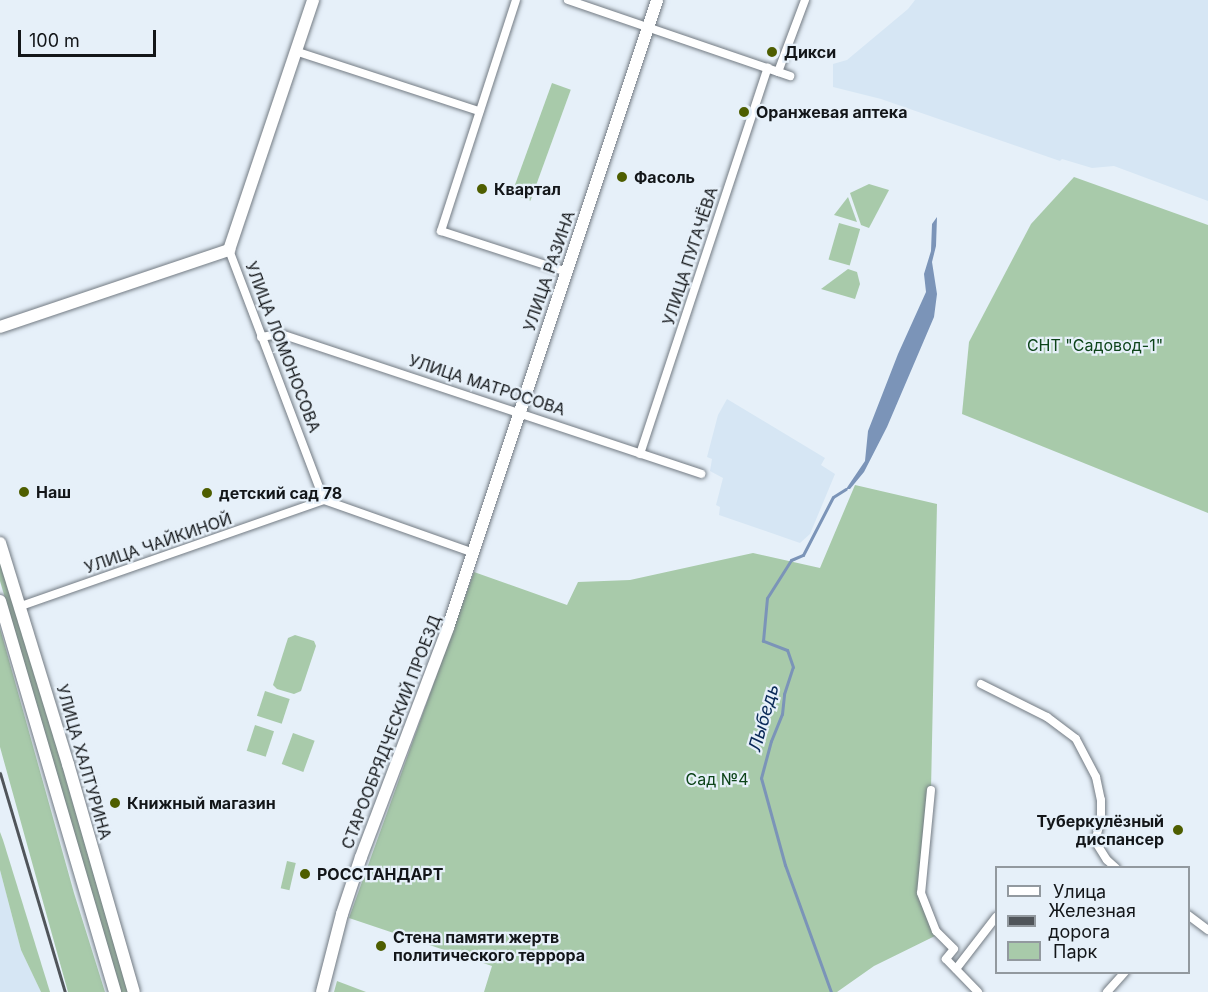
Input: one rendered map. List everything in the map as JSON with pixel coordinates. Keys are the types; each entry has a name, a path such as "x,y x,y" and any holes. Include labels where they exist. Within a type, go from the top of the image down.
{"street":[{"name":"УЛИЦА ЛОМОНОСОВА","path":"313,0 229,250 324,500"},
{"path":"516,0 441,231 567,272"},
{"path":"568,0 790,76"},
{"name":"УЛИЦА РАЗИНА","path":"474,553 518,413 657,0"},
{"path":"778,72 804,0"},
{"path":"296,51 479,111"},
{"name":"УЛИЦА ПУГАЧЁВА","path":"640,454 768,68"},
{"path":"0,327 222,255 229,250"},
{"name":"УЛИЦА МАТРОСОВА","path":"261,337 281,334 701,474"},
{"path":"324,500 474,553"},
{"name":"УЛИЦА ЧАЙКИНОЙ","path":"21,606 324,500"},
{"name":"УЛИЦА ХАЛТУРИНА","path":"0,543 21,606 134,992"},
{"name":"СТАРООБРЯДЧЕСКИЙ ПРОЕЗД","path":"322,992 342,914 361,857 474,553"},
{"name":"УЛИЦА ХАЛТУРИНА","path":"0,601 115,992"},
{"path":"981,684 1047,717 1076,739 1096,777 1101,800 1101,819 1095,841 1107,860 1115,866"},
{"path":"931,790 921,893 936,931 954,949 946,959 978,992"},
{"path":"1190,916 1208,930"},
{"path":"956,969 995,918"},
{"path":"1107,992 1123,974"}],"shaded area":[{"path":"915,0 1208,0 1208,201 1114,166 1092,168 1062,159 1060,161 881,99 833,87 833,64 847,60 908,9"},
{"path":"727,399 825,458 821,465 835,474 810,534 800,543 719,515 720,507 716,505 723,478 710,471 712,459 707,457 718,415"},
{"path":"0,870 21,950 41,992 0,992"}],"green space":[{"path":"552,83 571,90 530,201 512,194"},
{"name":"СНТ \"Садовод-1\"","path":"1074,177 1208,225 1208,513 962,414 969,342 1031,224"},
{"path":"869,184 889,190 869,228 861,225 850,193"},
{"path":"848,197 857,222 834,215"},
{"path":"839,223 860,229 850,266 829,260"},
{"path":"848,269 857,272 860,284 855,299 821,289"},
{"name":"Сад №4","path":"855,485 937,504 931,790 921,893 937,935 874,966 837,992 484,992 492,966 349,918 474,572 567,605 578,582 630,580 753,553 820,568"},
{"path":"0,553 128,992 121,992 0,581"},
{"path":"0,628 74,893 105,992 68,992 0,747"},
{"path":"295,635 314,641 316,646 301,691 294,694 277,689 273,685 288,638"},
{"path":"265,691 290,699 282,724 257,716"},
{"path":"255,725 274,731 266,757 247,751"},
{"path":"293,733 315,741 303,772 282,764"},
{"path":"0,832 50,992 41,992 21,950 0,870"},
{"path":"287,861 296,863 289,890 281,888"},
{"path":"337,981 366,992 334,992"}],"water":[{"path":"937,217 936,246 932,262 937,294 934,317 887,427 864,472 850,489 846,489 865,461 868,431 898,354 926,292 924,274 931,251 932,224"}],"waterway":[{"name":"Лыбедь","path":"831,992 785,865 761,778 771,741 782,714 784,694 793,667 787,650 763,641 767,598 791,560 803,555 833,497 846,489"}],"railway":[{"path":"0,773 65,992"}],"place":[{"name":"Дикси","path":"772,52"},
{"name":"Оранжевая аптека","path":"744,112"},
{"name":"Фасоль","path":"622,177"},
{"name":"Квартал","path":"482,189"},
{"name":"Наш","path":"24,492"},
{"name":"детский сад 78","path":"207,493"},
{"name":"Книжный магазин","path":"115,803"},
{"name":"Туберкулёзный диспансер","path":"1178,830"},
{"name":"РОССТАНДАРТ","path":"305,874"},
{"name":"Стена памяти жертв политического террора","path":"381,946"}]}
